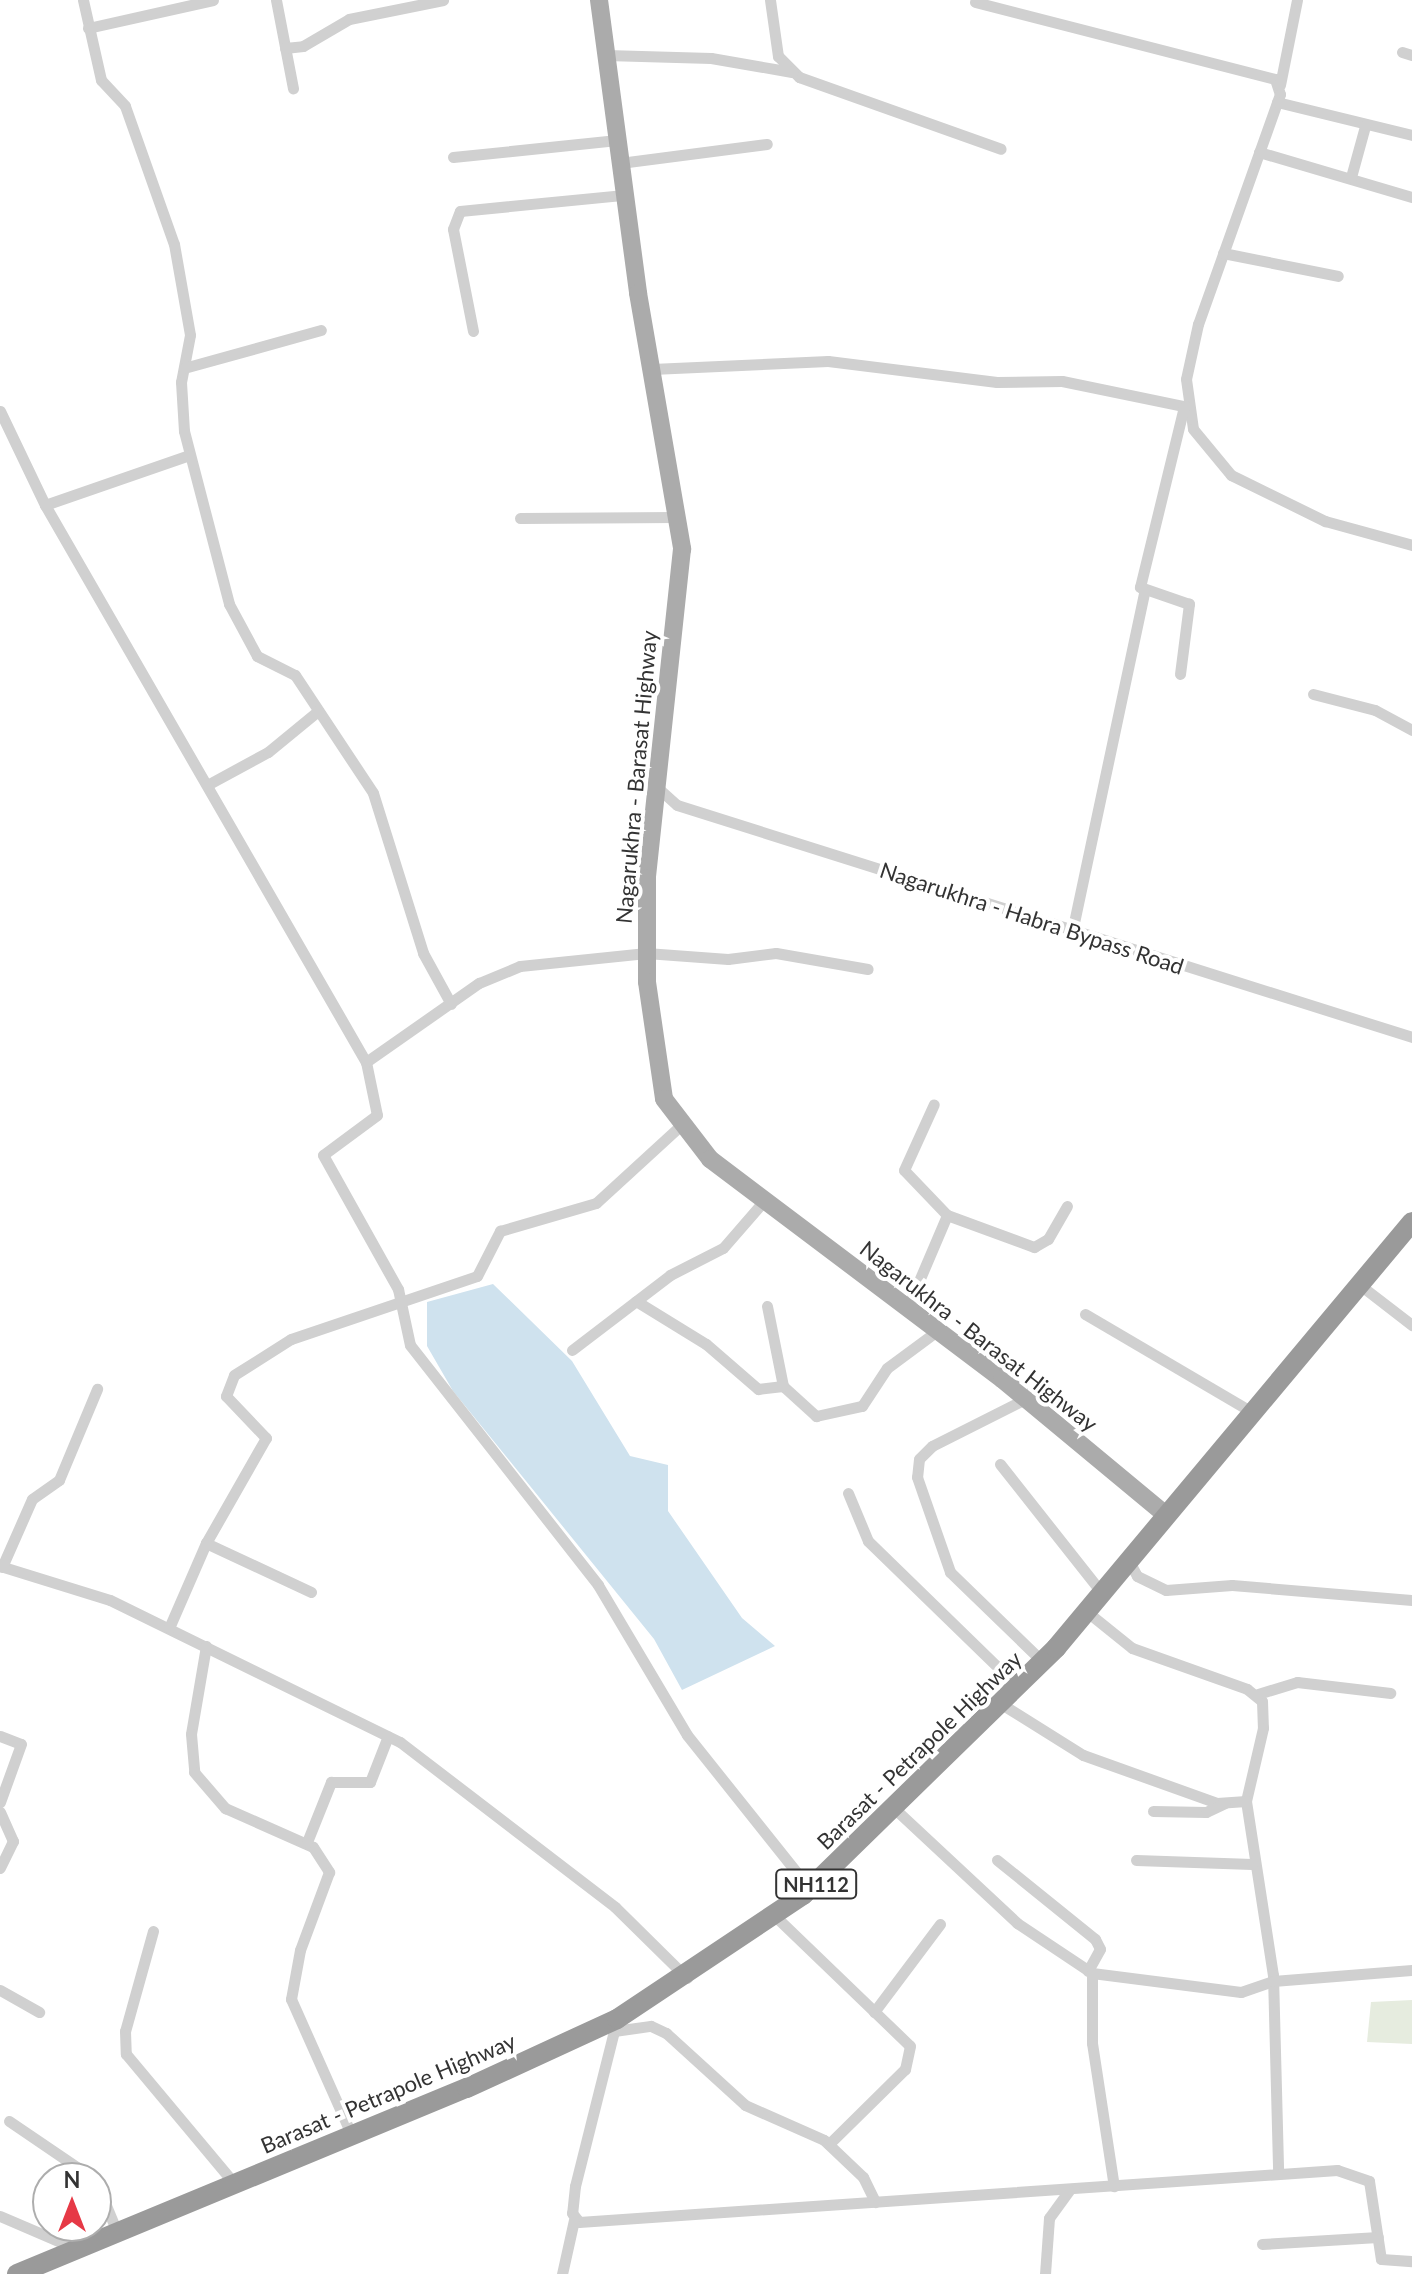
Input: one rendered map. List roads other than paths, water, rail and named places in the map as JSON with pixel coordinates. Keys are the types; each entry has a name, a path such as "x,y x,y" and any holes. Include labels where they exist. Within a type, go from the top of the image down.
{"highway":[{"name":"Barasat - Petrapole Highway","path":"17,2274 616,2025 775,1916 810,1889 896,1810 1043,1662 1412,1222"}],"main road":[{"name":"Nagarukhra - Barasat Highway","path":"599,0 624,195 682,549 654,809 646,953 656,1075 680,1126 763,1202 1025,1399 1167,1516"}],"street":[{"path":"83,0 101,80 125,106 174,244 190,335 184,368 189,455 246,641 257,656 295,675 373,793 423,953 451,1004"},
{"path":"88,28 213,0"},
{"path":"276,0 293,88"},
{"path":"285,48 303,46 349,19 443,0"},
{"path":"770,0 778,56 792,72"},
{"path":"1072,932 1144,592 1142,566 1185,407 1195,338 1277,102 1297,0"},
{"path":"975,2 1266,73 1280,85"},
{"path":"606,55 711,58 792,72 1001,149"},
{"path":"1277,102 1365,126 1412,135"},
{"path":"1351,177 1365,126"},
{"path":"453,157 617,140"},
{"path":"620,163 767,144"},
{"path":"1259,152 1412,197"},
{"path":"473,331 454,216 624,195"},
{"path":"1223,253 1338,276"},
{"path":"184,368 321,330"},
{"path":"652,369 828,361 997,382 1062,381 1185,407"},
{"path":"1185,407 1193,429 1231,475 1325,521 1412,545"},
{"path":"0,411 45,505 209,784 366,1062 377,1115 323,1155 401,1302 406,1334 425,1371 598,1585 687,1735 810,1889"},
{"path":"45,505 189,455"},
{"path":"520,518 677,517"},
{"path":"1144,592 1191,610 1180,674"},
{"path":"1313,694 1375,710 1412,730"},
{"path":"209,784 268,752 318,711"},
{"name":"Nagarukhra - Habra Bypass Road","path":"658,788 677,805 1412,1037"},
{"path":"654,809 677,805"},
{"path":"366,1062 451,1004 512,968 646,953 728,959 776,953 868,969"},
{"path":"934,1104 904,1170 947,1215 1034,1247 1048,1239 1067,1206"},
{"path":"169,1628 206,1543 266,1438 226,1396 234,1375 264,1350 477,1276 500,1231 596,1203 680,1126"},
{"path":"572,1350 636,1301 723,1248 763,1202"},
{"path":"907,1309 947,1215"},
{"path":"1360,1285 1412,1325"},
{"path":"636,1301 706,1344 758,1389 783,1386"},
{"path":"767,1306 783,1386 816,1416 862,1406 887,1368 937,1331"},
{"path":"1085,1314 1254,1413"},
{"path":"97,1389 59,1480 32,1499 1,1566 70,1583 388,1736 586,1883 687,1978"},
{"path":"1025,1399 932,1446 919,1459 917,1477 950,1572 1043,1662"},
{"path":"1000,1464 1102,1593"},
{"path":"848,1493 868,1541 1019,1688"},
{"path":"206,1543 311,1592"},
{"path":"1129,1561 1137,1576 1166,1590 1232,1585 1412,1600"},
{"path":"1086,1611 1132,1648 1258,1694 1297,1682 1390,1693"},
{"path":"206,1646 191,1734 194,1772 225,1808 307,1842 329,1872 300,1950 291,1999 352,2136"},
{"path":"1258,1694 1265,1712 1246,1801 1252,1864 1273,1981 1278,2172"},
{"path":"1003,1705 1083,1755 1225,1803"},
{"path":"0,1736 21,1744 0,1802"},
{"path":"307,1842 331,1782 370,1782 388,1736"},
{"path":"1153,1811 1206,1812 1225,1803 1246,1801"},
{"path":"896,1810 1017,1923 1090,1972 1241,1992 1273,1981 1412,1970"},
{"path":"0,1812 13,1841 0,1868"},
{"path":"997,1860 1095,1939 1100,1949 1090,1972 1092,2043 1114,2186"},
{"path":"1136,1860 1252,1864"},
{"path":"775,1916 907,2040 910,2061 829,2144"},
{"path":"874,2012 940,1924"},
{"path":"153,1931 125,2031 126,2054 234,2183"},
{"path":"0,1990 39,2012"},
{"path":"562,2274 574,2220 575,2186 616,2025 656,2027 745,2105 829,2144 863,2177 875,2202"},
{"path":"9,2121 68,2162"},
{"path":"574,2220 622,2224 1278,2172 1364,2176 1384,2268 1412,2261"},
{"path":"1045,2274 1049,2218 1069,2190"},
{"path":"0,2216 77,2249"},
{"path":"112,2221 117,2232"},
{"path":"1262,2244 1378,2237"}],"water":[{"path":"493,1284 572,1361 630,1456 668,1465 668,1511 742,1618 775,1646 682,1690 654,1639 453,1391 427,1346 427,1302"}]}
